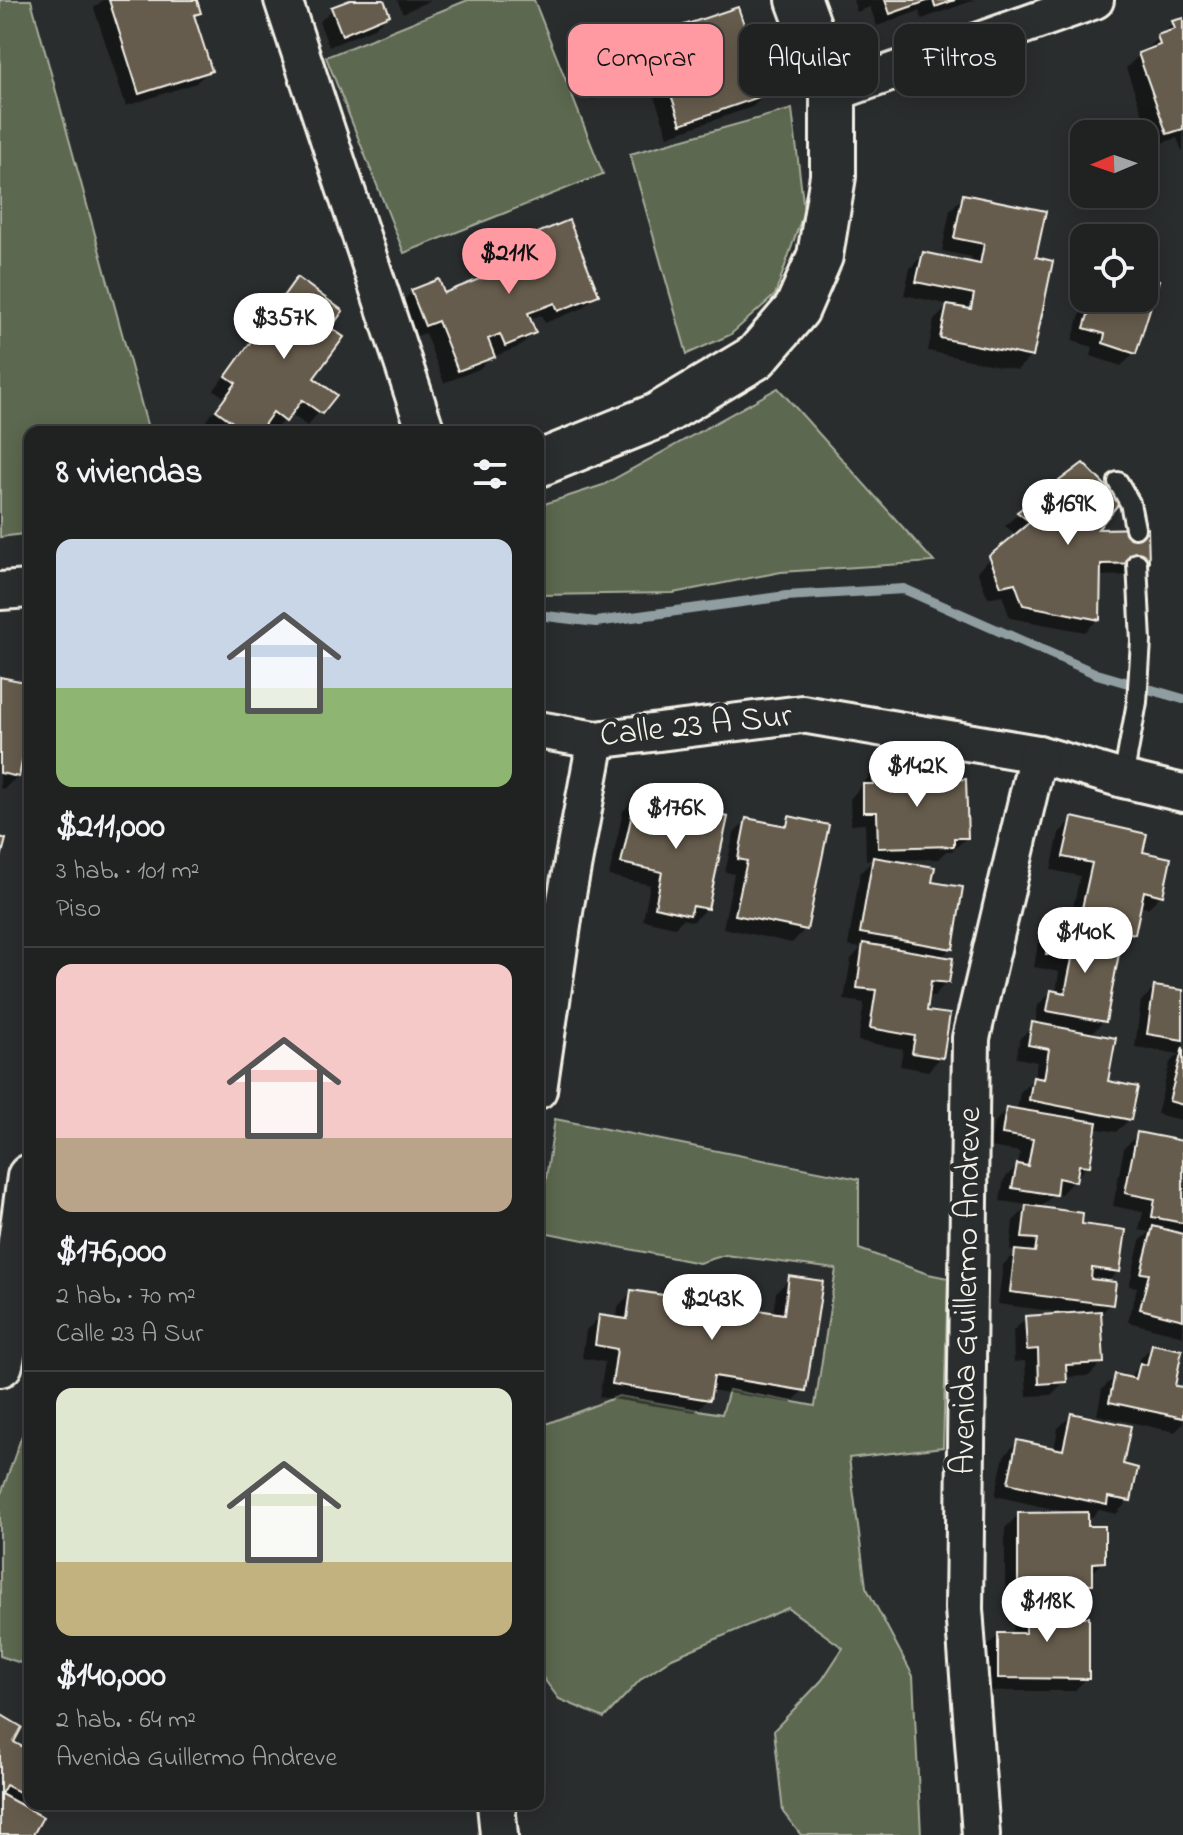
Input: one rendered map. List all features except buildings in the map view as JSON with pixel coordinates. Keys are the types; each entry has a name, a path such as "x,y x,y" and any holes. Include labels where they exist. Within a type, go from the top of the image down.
{"street":[{"path":"283,0 424,426"},
{"path":"799,0 808,24"},
{"path":"878,77 1095,0"},
{"path":"544,462 657,416 756,357 797,309 823,243 833,176 833,96"},
{"path":"0,591 24,589"},
{"name":"Calle 23 A Sur","path":"544,731 596,740 802,714 1038,754 1183,793"},
{"path":"544,1049 565,905 596,740"},
{"name":"Avenida Guillermo Andreve","path":"981,1835 964,1609 971,1038 1038,754"},
{"path":"0,1364 10,1319 24,1220"},
{"path":"497,1810 499,1835"}],"lane":[{"path":"1118,482 1130,503 1135,528"},
{"path":"1123,779 1137,702 1141,641 1137,563"}],"green space":[{"path":"0,0 31,0 147,426 24,426 24,534 0,537"},
{"path":"468,0 534,0 568,86 568,96 572,96 603,174 404,253 326,57"},
{"path":"792,109 804,211 775,295 730,335 687,354 630,154"},
{"path":"778,388 934,562 781,572 673,593 544,595 544,504 603,485"},
{"path":"555,1119 859,1179 859,1249 948,1278 943,1447 849,1458 866,1587 913,1676 921,1835 801,1835 783,1812 774,1730 822,1680 843,1648 788,1608 672,1658 642,1678 604,1718 559,1699 544,1679 544,1425 619,1396 722,1414 729,1390 815,1406 836,1269 725,1255 699,1263 544,1232 544,1191"},
{"path":"24,1430 24,1664 0,1656 0,1497"}],"waterway":[{"path":"544,616 596,622 786,596 904,589 1097,674 1183,699"}]}
